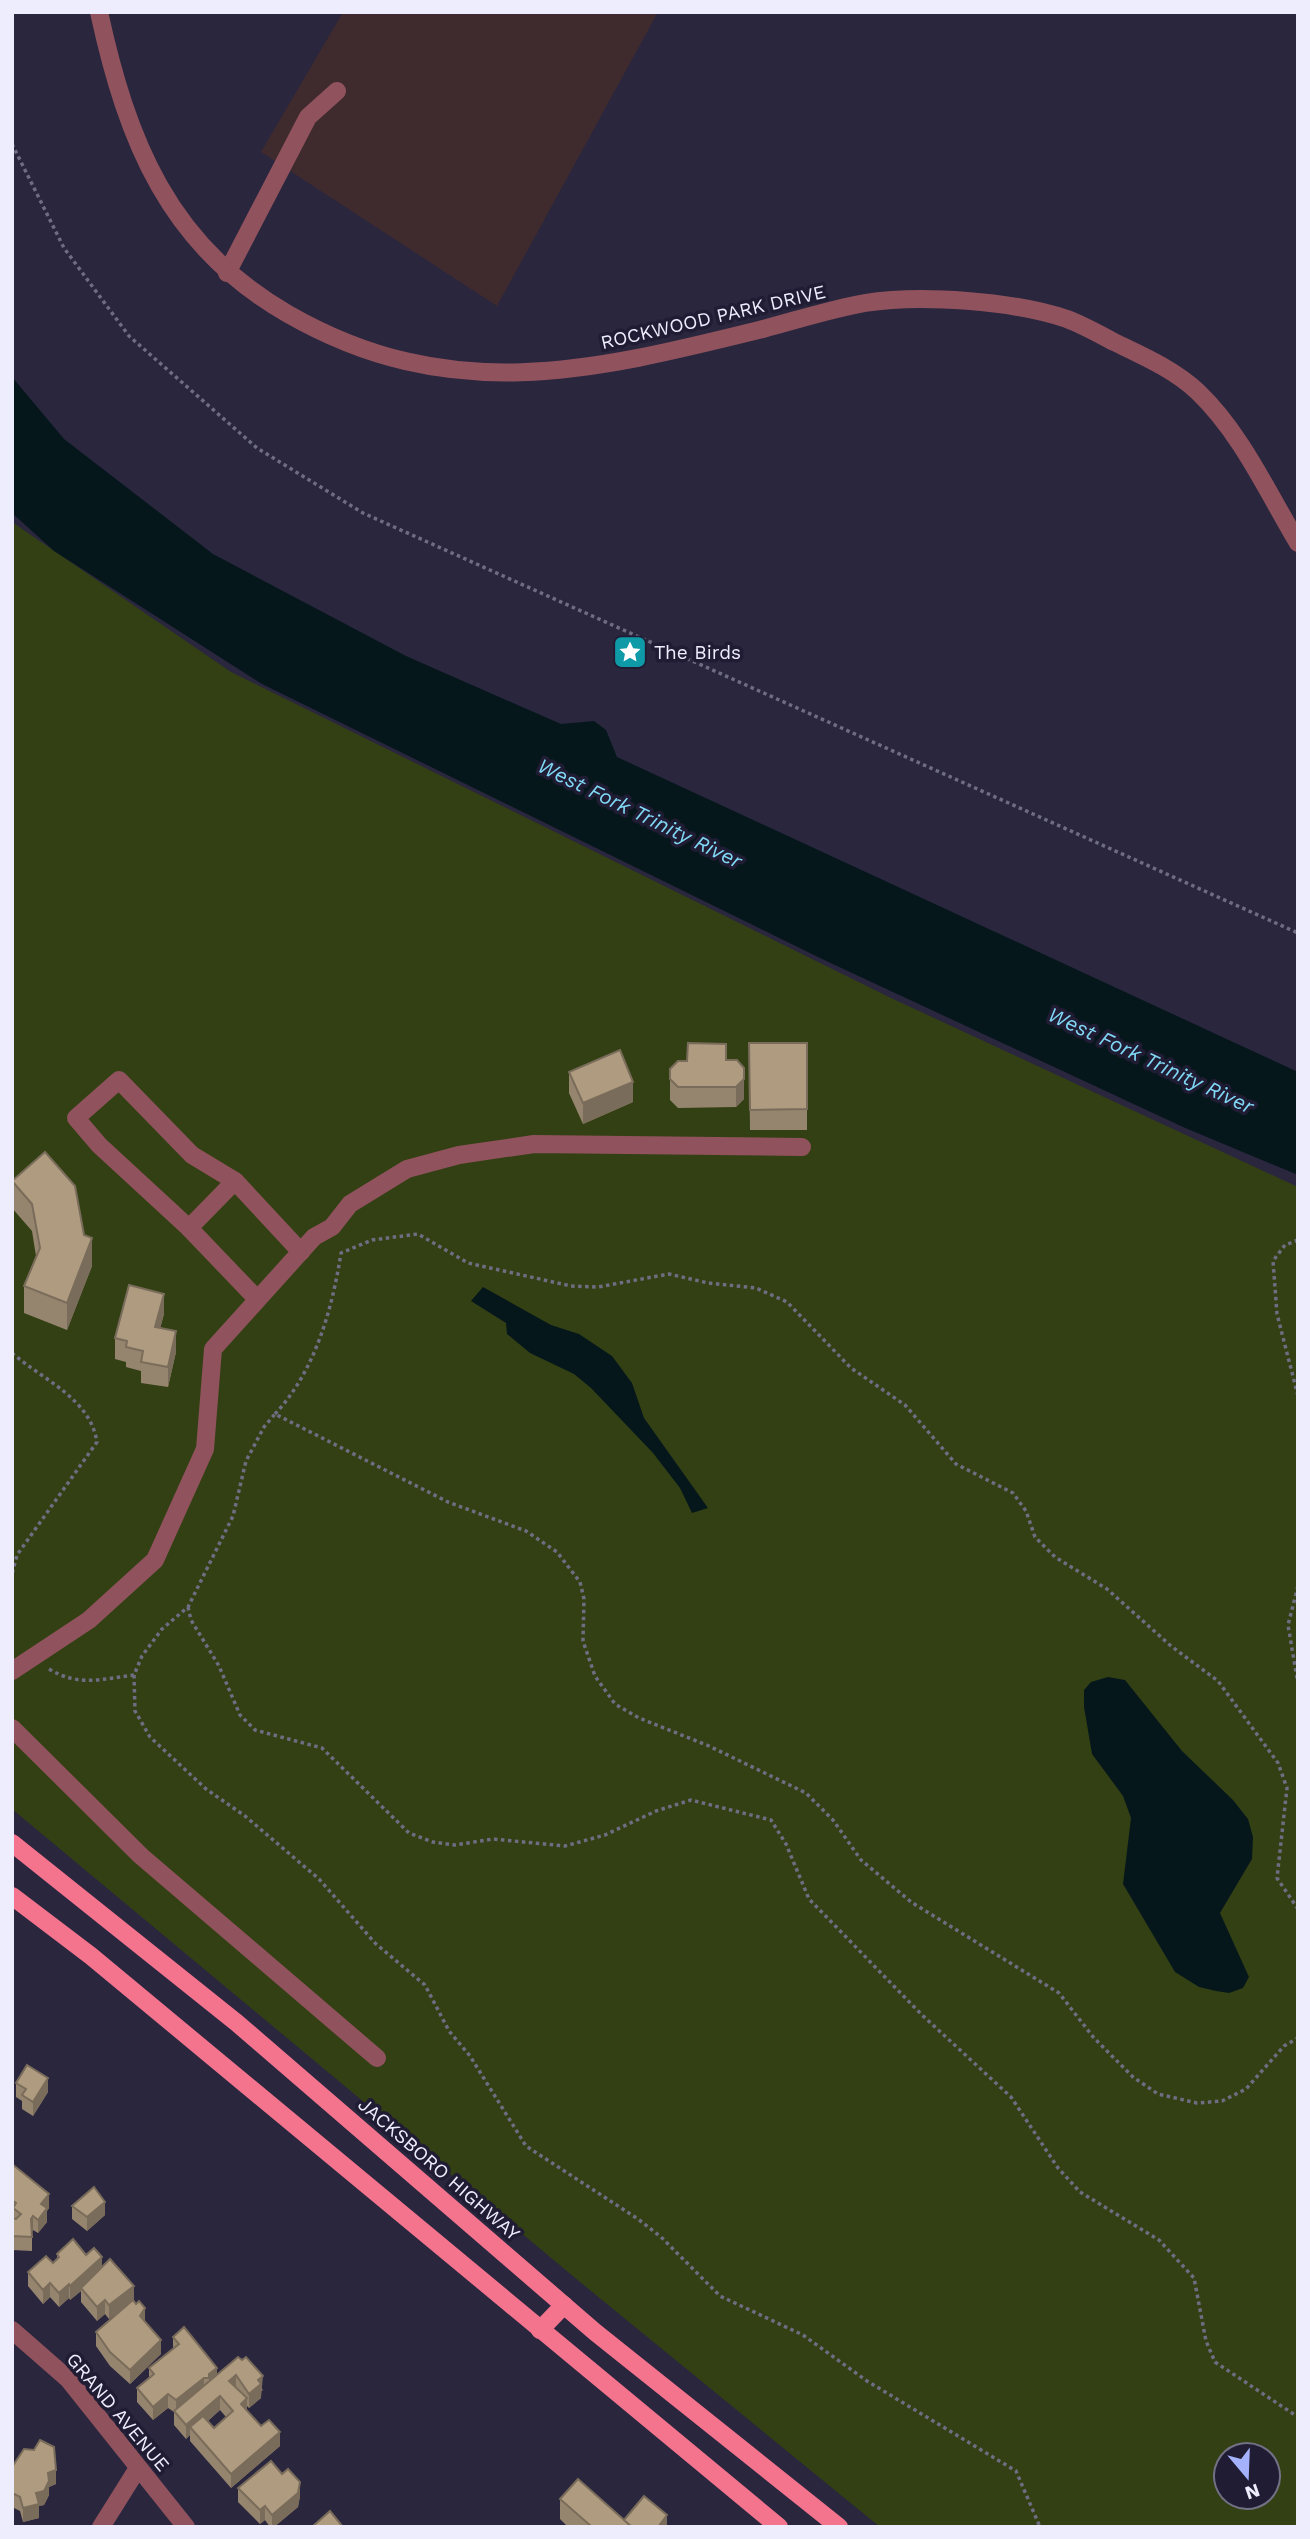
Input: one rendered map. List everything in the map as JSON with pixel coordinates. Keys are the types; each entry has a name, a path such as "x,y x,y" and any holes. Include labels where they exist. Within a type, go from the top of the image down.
{"main road":[{"name":"JACKSBORO HIGHWAY","path":"12,1843 237,2023 564,2305 839,2527"},
{"path":"12,1896 91,1956 779,2527"},
{"path":"540,2330 564,2305"}],"street":[{"name":"ROCKWOOD PARK DRIVE","path":"99,12 123,105 164,198 192,237 227,273 258,297 324,335 419,365 455,371 538,373 649,357 866,303 915,299 1021,307 1069,320 1152,360 1198,392 1238,443 1298,543"},
{"path":"227,273 308,117 337,91"},
{"path":"257,1299 189,1228 99,1145 76,1118 119,1080 192,1155 235,1181 301,1252"},
{"path":"12,1671 89,1620 155,1560 205,1449 213,1349 314,1237 332,1227 350,1204 407,1170 459,1155 534,1144 802,1147"},
{"path":"189,1228 235,1181"},
{"path":"12,1728 141,1856 377,2057"},
{"name":"GRAND AVENUE","path":"12,2330 68,2379 186,2527"},
{"path":"101,2527 138,2468"}],"path":[{"path":"12,144 64,248 129,336 257,448 363,513 1298,933"},
{"path":"1040,2527 1016,2471 867,2381 803,2335 720,2295 662,2237 526,2146 470,2056 449,2031 425,1985 357,1925 319,1880 245,1816 205,1789 150,1737 135,1711 134,1675 142,1656 163,1629 188,1607 233,1516 246,1461 264,1427 291,1397 325,1325 341,1253 372,1240 418,1234 468,1263 571,1286 598,1287 669,1274 708,1283 756,1288 787,1302 851,1368 905,1405 956,1464 1013,1493 1026,1511 1035,1537 1055,1557 1107,1588 1171,1646 1218,1681 1278,1763 1287,1788 1277,1878 1298,1909"},
{"path":"1298,1240 1285,1245 1273,1261 1277,1314 1298,1396"},
{"path":"12,1353 78,1402 94,1423 97,1442 17,1555 12,1574"},
{"path":"275,1414 448,1502 526,1531 557,1552 580,1582 584,1599 583,1641 595,1676 615,1704 639,1718 709,1746 806,1793 833,1820 861,1860 911,1902 1059,1993 1094,2038 1133,2077 1158,2094 1197,2103 1222,2101 1246,2089 1284,2046 1298,2038"},
{"path":"1298,1586 1288,1625 1298,1684"},
{"path":"188,1607 191,1620 219,1666 240,1715 255,1730 322,1748 409,1833 421,1838 455,1845 493,1839 565,1846 605,1835 656,1811 691,1800 771,1820 786,1844 809,1899 921,2014 1011,2097 1058,2168 1080,2192 1159,2240 1194,2278 1206,2340 1215,2362 1298,2417"},
{"path":"30,1660 68,1680 96,1680 134,1675"}],"shaded area":[{"path":"343,12 658,12 497,306 261,152"}],"green space":[{"path":"12,522 231,672 891,998 1298,1187 1298,2527 880,2527 580,2282 12,1809"}],"water":[{"name":"West Fork Trinity River","path":"12,377 64,439 213,554 406,656 561,724 594,721 606,730 617,757 1298,1072 1298,1175 1183,1127 822,959 262,684 54,551 12,513"},
{"path":"483,1287 551,1325 579,1334 612,1356 632,1383 644,1418 708,1508 692,1513 680,1488 653,1453 591,1388 574,1374 530,1353 507,1334 506,1323 471,1301"},
{"path":"1108,1677 1125,1680 1182,1751 1233,1800 1248,1819 1253,1837 1252,1859 1220,1913 1249,1977 1243,1988 1229,1993 1199,1987 1175,1972 1123,1884 1131,1818 1123,1796 1092,1754 1084,1707 1084,1690 1091,1682"}],"building":[{"path":"688,1043 726,1044 726,1060 737,1060 744,1068 744,1079 736,1087 678,1087 670,1079 670,1069 678,1061 687,1061"},
{"path":"749,1043 807,1043 807,1109 750,1110"},
{"path":"620,1050 633,1082 583,1103 569,1072"},
{"path":"45,1152 75,1186 84,1235 92,1238 67,1303 24,1286 40,1248 32,1204 12,1181"},
{"path":"129,1285 164,1294 155,1327 176,1331 168,1367 141,1362 143,1351 126,1347 127,1341 115,1338"},
{"path":"27,2065 48,2078 33,2102 22,2095 26,2089 16,2083"},
{"path":"12,2164 49,2194 41,2204 47,2208 38,2220 33,2216 31,2219 32,2237 12,2236 12,2218 16,2219 21,2214 13,2208 16,2203 12,2200"},
{"path":"94,2187 105,2202 87,2217 72,2206"},
{"path":"73,2239 86,2255 94,2248 102,2257 59,2293 50,2283 43,2290 28,2272 46,2256 53,2263 59,2257 57,2254"},
{"path":"110,2259 134,2286 109,2305 105,2300 97,2307 81,2288"},
{"path":"133,2300 136,2304 139,2301 145,2308 140,2316 161,2340 130,2370 110,2352 96,2332"},
{"path":"184,2327 217,2368 209,2374 209,2378 204,2378 176,2400 168,2394 153,2407 137,2388 154,2374 149,2368 179,2344 173,2337"},
{"path":"238,2357 242,2360 246,2357 263,2376 258,2380 261,2384 249,2394 236,2375 229,2381 247,2398 241,2404 261,2426 269,2420 280,2432 231,2474 190,2427 203,2416 214,2428 233,2411 220,2396 186,2425 174,2411"},
{"path":"40,2440 54,2447 56,2470 48,2473 49,2481 44,2491 36,2493 39,2504 23,2508 20,2497 12,2493 12,2467 24,2449 34,2450"},
{"path":"271,2461 282,2474 288,2469 300,2482 298,2493 272,2515 265,2506 260,2510 238,2488"},
{"path":"578,2479 632,2527 592,2527 560,2499"},
{"path":"644,2496 667,2515 658,2527 632,2527 624,2520"},
{"path":"330,2511 343,2527 312,2527"}],"place":[{"name":"The Birds","path":"630,652"}]}
